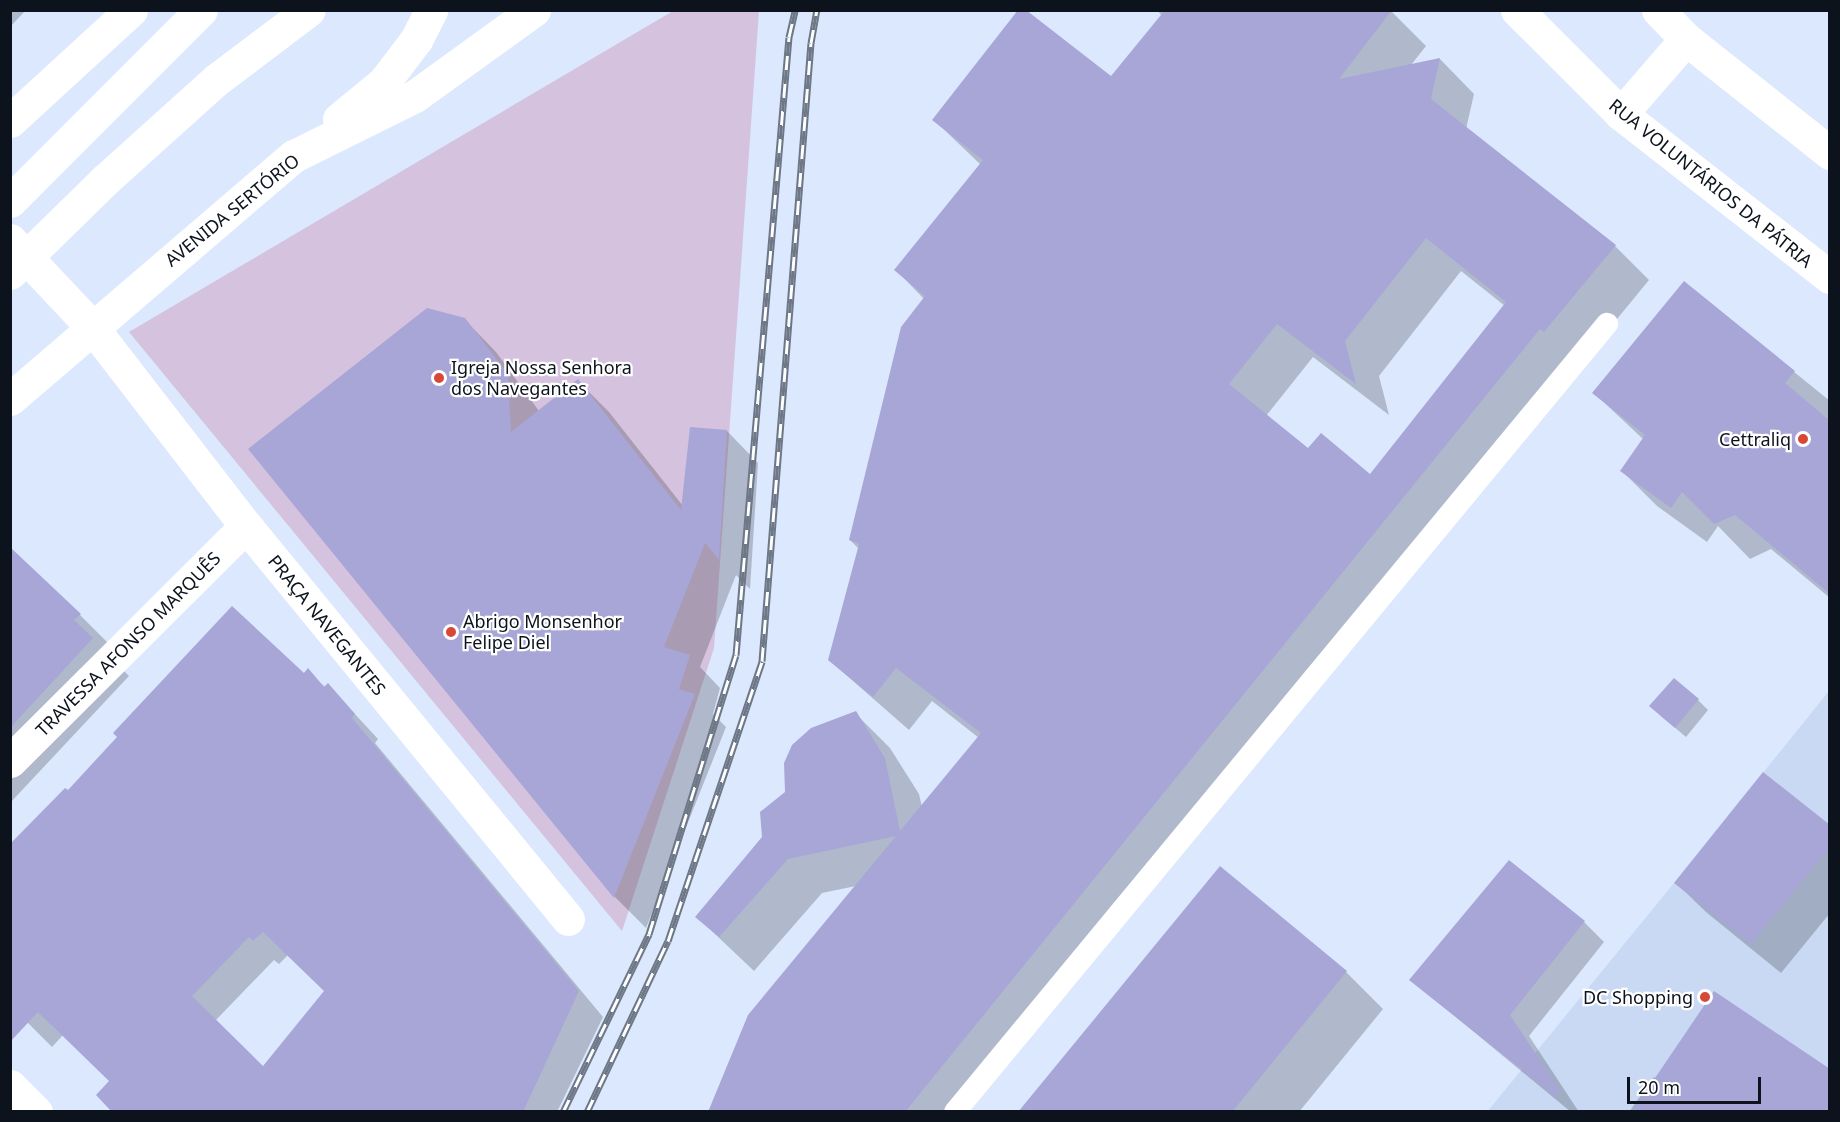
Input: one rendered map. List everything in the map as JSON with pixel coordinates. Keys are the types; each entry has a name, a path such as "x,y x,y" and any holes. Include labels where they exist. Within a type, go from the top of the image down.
{"main road":[{"path":"10,121 130,10"},
{"path":"10,201 201,10"},
{"path":"10,273 105,180 216,80 309,10"},
{"path":"294,156 384,82 416,40 431,10"},
{"name":"AVENIDA SERTÓRIO","path":"10,399 294,156 415,96 534,10"},
{"name":"RUA VOLUNTÁRIOS DA PÁTRIA","path":"1517,10 1621,114 1830,277"},
{"path":"1658,10 1686,39 1830,153"},
{"path":"1621,114 1686,39"},
{"name":"PRAÇA NAVEGANTES","path":"10,240 92,327 246,526 568,919"},
{"name":"TRAVESSA AFONSO MARQUÊS","path":"10,761 246,526"},
{"path":"10,1086 36,1112"}],"lane":[{"path":"955,1112 1607,324"}],"shaded area":[{"path":"673,11 759,11 714,648 622,931 129,332"},
{"name":"DC Shopping","path":"1829,691 1829,1111 1487,1112 1674,883"}],"building":[{"path":"1018,10 1026,10 1111,76 1165,10 1392,10 1339,79 1440,58 1431,99 1616,245 1544,332 1540,329 905,1112 708,1112 748,1015 896,836 788,859 719,937 695,917 762,837 760,812 785,792 784,763 792,745 811,728 856,711 885,758 900,831 981,733 896,668 873,697 828,660 859,544 849,540 901,327 925,296 894,270 983,160 932,120","holes":["1426,238 1506,302 1370,474 1321,433 1308,448 1229,384 1277,324 1356,384 1345,341"]},
{"name":"Cettraliq","path":"1684,281 1795,371 1785,383 1830,421 1830,594 1735,515 1714,524 1682,492 1671,508 1620,471 1645,435 1592,393"},
{"path":"427,308 465,318 508,374 511,432 578,379 681,510 690,427 727,430 719,560 705,543 664,647 690,655 679,689 695,694 614,898 248,449"},
{"path":"10,547 81,614 74,620 93,638 10,728"},
{"path":"232,606 304,673 308,668 324,687 328,683 355,714 352,718 579,991 523,1112 112,1112 96,1095 109,1081 38,1012 10,1042 10,844 65,788 68,790 117,737 113,733","holes":["263,932 324,991 263,1066 192,996 249,937 253,941"]},
{"path":"1674,678 1699,699 1675,728 1649,706"},
{"path":"1763,772 1830,825 1830,847 1751,944 1674,883"},
{"path":"1509,860 1585,921 1510,1015 1560,1091 1555,1096 1409,980"},
{"path":"1220,866 1347,971 1232,1112 1018,1112"},
{"path":"1714,991 1830,1069 1830,1112 1632,1112"}],"railway":[{"path":"563,1112 649,934 736,655 789,37 795,10"},
{"path":"587,1112 668,941 762,661 811,43 817,10"}],"place":[{"name":"Igreja Nossa Senhora dos Navegantes","path":"439,378"},
{"name":"Cettraliq","path":"1803,439"},
{"name":"Abrigo Monsenhor Felipe Diel","path":"451,632"},
{"name":"DC Shopping","path":"1705,997"}]}
